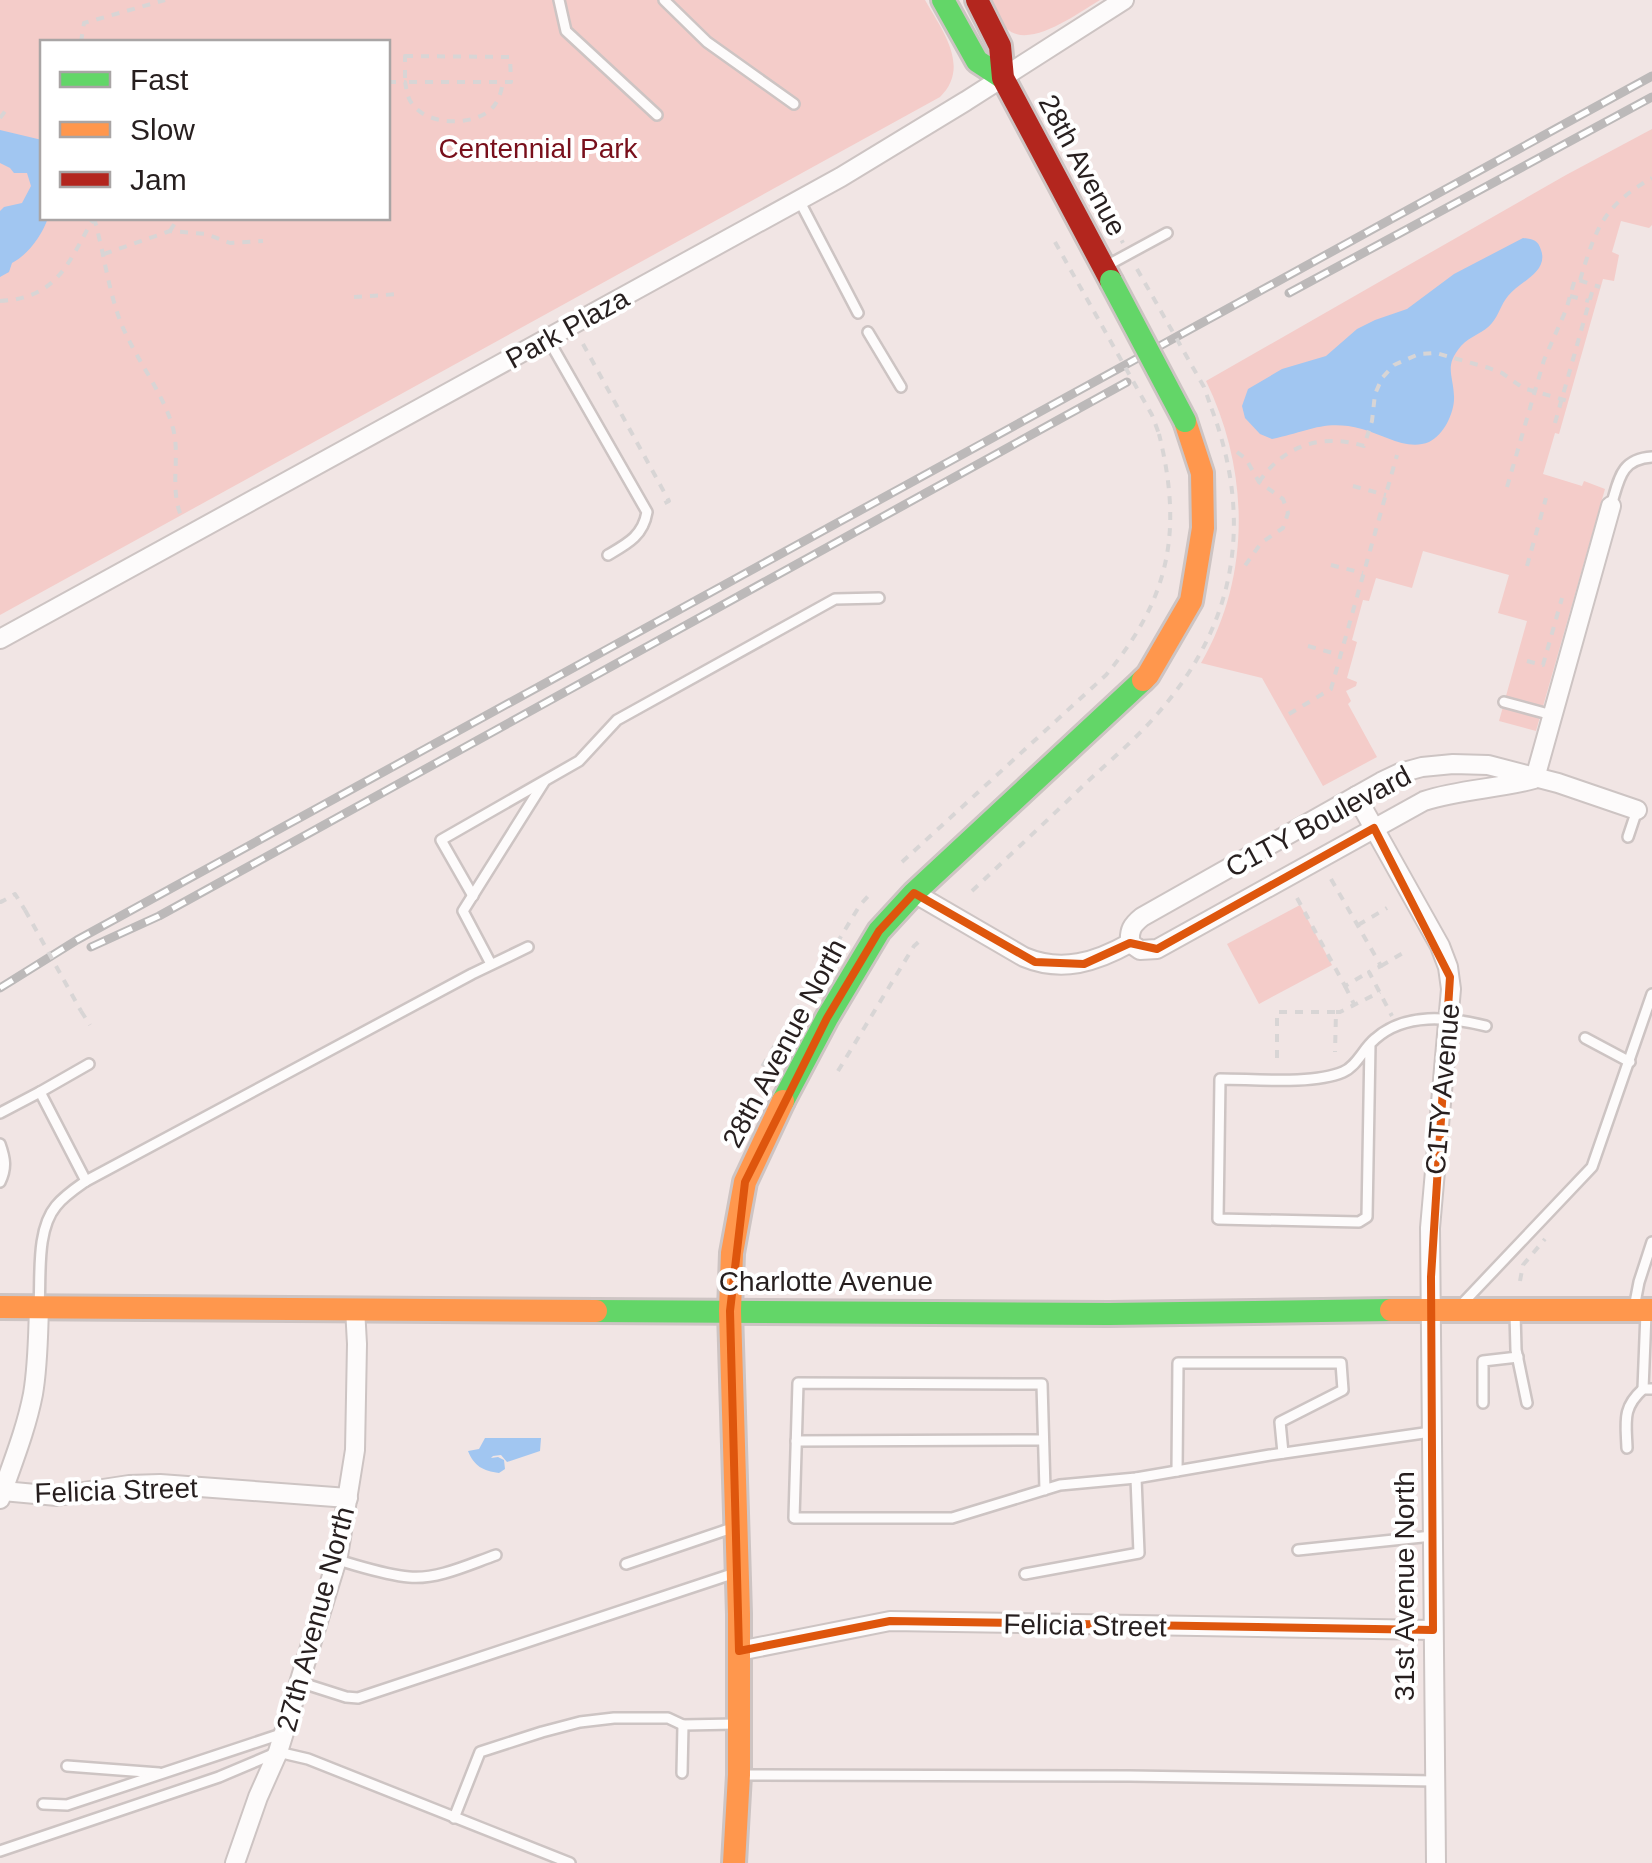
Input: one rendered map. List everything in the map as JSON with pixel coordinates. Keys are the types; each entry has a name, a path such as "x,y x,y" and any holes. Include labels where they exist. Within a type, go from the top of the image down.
{"main road":[{"path":"943,0 977,61 1003,78"},
{"path":"977,0 1000,46 1003,78"},
{"name":"28th Avenue","path":"1003,78 1107,274"},
{"name":"28th Avenue North","path":"734,1863 739,1651 730,1311 732,1253 745,1182 770,1125 827,1018 879,932 914,893 1148,675 1191,601 1202,528 1202,474 1185,421 1107,274"},
{"name":"Charlotte Avenue","path":"0,1307 1108,1314 1644,1310"}],"street":[{"name":"Park Plaza","path":"0,639 841,177 1124,0"},
{"path":"1535,778 1611,506"},
{"name":"C1TY Boulevard","path":"1535,778 1514,785 1442,795 1410,808 1158,949 1140,950 1130,943 1133,924 1142,917 1400,772 1435,765 1488,766 1558,783 1636,810"},
{"name":"C1TY Avenue","path":"1356,796 1444,956 1450,977 1450,1019 1431,1212 1431,1309"},
{"name":"C1TY Boulevard","path":"914,893 1024,958 1044,964 1084,964 1130,943"},
{"path":"1,1495 32,1396 39,1307"},
{"name":"27th Avenue North","path":"235,1863 278,1752 337,1560 356,1432 355,1308"},
{"name":"31st Avenue North","path":"1431,1309 1436,1863"},
{"name":"Felicia Street","path":"1,1495 57,1496 160,1484 348,1498"},
{"name":"Felicia Street","path":"739,1651 890,1621 1433,1630"}],"lane":[{"path":"559,0 566,31 656,115"},
{"path":"664,0 707,42 794,104"},
{"path":"799,200 858,313"},
{"path":"1107,274 1168,233"},
{"path":"868,332 901,386"},
{"path":"548,338 647,512 640,533 608,555"},
{"path":"1611,506 1620,474 1627,465 1640,458 1652,458"},
{"path":"473,896 441,840 579,761 617,720 835,599 879,598"},
{"path":"1504,702 1552,715"},
{"path":"491,964 463,911 544,781"},
{"path":"1628,838 1636,810"},
{"path":"39,1307 46,1223 58,1202 86,1180 528,947"},
{"path":"1456,1310 1592,1168 1652,994"},
{"path":"1370,1044 1366,1217 1359,1222 1218,1219 1220,1079 1323,1079 1348,1070 1370,1044 1396,1024 1450,1019 1486,1026"},
{"path":"1585,1038 1630,1062"},
{"path":"0,1112 90,1064"},
{"path":"40,1092 86,1180"},
{"path":"0,1144 5,1170 0,1182"},
{"path":"1627,1448 1626,1412 1631,1400 1648,1389 1639,1282 1652,1242"},
{"path":"1515,1310 1518,1357 1527,1403"},
{"path":"1483,1403 1483,1360 1518,1357"},
{"path":"1177,1471 1178,1362 1342,1363 1342,1390 1280,1422 1283,1453"},
{"path":"1045,1490 1042,1384 798,1383 794,1518 952,1518 1045,1490 1060,1485 1136,1478 1434,1432"},
{"path":"796,1441 1043,1440"},
{"path":"1024,1574 1140,1552 1136,1478"},
{"path":"626,1564 736,1527"},
{"path":"1298,1550 1434,1536"},
{"path":"337,1560 409,1578 496,1555"},
{"path":"299,1682 346,1698 358,1698 738,1572"},
{"path":"454,1818 480,1752 580,1722 614,1718 668,1718 683,1725 739,1724"},
{"path":"682,1773 683,1725"},
{"path":"43,1804 67,1805 283,1734"},
{"path":"0,1850 219,1777 278,1752 308,1759 570,1863"},
{"path":"67,1766 164,1773"},
{"path":"739,1776 1436,1781"}],"path":[{"path":"81,40 84,23 165,0"},
{"path":"390,82 406,82 511,82 510,56 405,56 406,82 409,100 428,117 446,120 472,120 488,112 498,99 503,82"},
{"path":"0,118 6,110"},
{"path":"1580,280 1607,211 1652,178"},
{"path":"0,300 28,297 51,285 93,220"},
{"path":"95,220 120,322 172,423 175,501 190,535"},
{"path":"170,231 177,220"},
{"path":"104,254 170,231 206,234 230,243 263,242"},
{"path":"902,862 1106,676 1144,624 1165,568 1170,532 1166,462 1159,434 1152,414 1055,242"},
{"path":"1137,270 1212,407"},
{"path":"1507,487 1549,346 1575,279 1597,286 1555,423"},
{"path":"354,297 399,294"},
{"path":"1570,296 1590,301"},
{"path":"584,344 669,501 647,512"},
{"path":"1259,482 1275,462 1308,443 1338,440 1364,446 1382,378 1394,365 1413,355 1430,353 1476,364 1502,373 1523,388 1565,400"},
{"path":"1237,452 1246,459 1259,482 1283,499 1288,514 1280,532 1262,543 1242,570"},
{"path":"1288,714 1331,689 1397,455"},
{"path":"1353,486 1386,495"},
{"path":"1527,566 1546,498"},
{"path":"1331,564 1364,573"},
{"path":"1527,661 1543,665 1562,598"},
{"path":"1308,646 1340,655"},
{"path":"972,891 1118,753"},
{"path":"1332,879 1381,966"},
{"path":"0,900 15,894 90,1025"},
{"path":"754,1080 870,894"},
{"path":"1298,898 1354,1005"},
{"path":"1358,924 1386,908"},
{"path":"838,1071 914,946 924,937"},
{"path":"1344,986 1408,950"},
{"path":"1369,972 1396,1024"},
{"path":"1277,1058 1277,1012 1340,1012 1380,992"},
{"path":"1335,1052 1336,1012"}],"highlighted area":[{"path":"1374,828 1450,977 1431,1277 1433,1630 890,1621 739,1651 730,1311 745,1182 827,1018 879,931 914,893 1035,962 1084,964 1130,943 1157,949"}],"green space":[{"name":"Centennial Park","path":"0,0 925,0 945,36 953,61 949,85 940,97 0,615"},
{"path":"990,0 1100,0 1054,27 1027,35 1006,28"},
{"path":"1652,129 1652,225 1649,228 1621,221 1612,252 1619,255 1614,281 1603,279 1559,434 1555,433 1543,474 1605,489 1536,731 1499,721 1527,621 1498,613 1509,575 1423,551 1412,588 1376,578 1369,601 1363,600 1352,640 1357,642 1347,678 1357,682 1346,691 1351,701 1348,704 1377,757 1323,786 1262,678 1201,663 1218,630 1229,595 1239,522 1231,450 1206,381"},
{"path":"1300,905 1332,965 1259,1004 1227,944"}],"water":[{"path":"0,130 40,140 40,220 47,220 34,244 0,277 0,211 22,203 31,186 27,173 14,173 0,163"},
{"path":"1523,238 1538,244 1541,264 1508,296 1489,326 1456,353 1451,365 1453,409 1444,429 1434,439 1412,445 1337,425 1272,439 1260,434 1245,418 1242,406 1248,389 1282,369 1326,356 1357,329 1407,309 1454,274"},
{"path":"485,1438 541,1438 540,1451 507,1462 501,1455 493,1456 504,1460 505,1469 493,1472 476,1464 468,1451 479,1449"}],"railway":[{"path":"0,988 77,940 1652,76"},
{"path":"1289,293 1652,97"},
{"path":"91,947 159,916 1127,382"}],"traffic: fast":[{"path":"943,0 977,61 1003,78"},
{"path":"1111,281 1185,421"},
{"path":"783,1101 879,931 914,893 1143,680"},
{"path":"596,1311 1109,1314 1391,1310"}],"traffic: slow":[{"path":"1143,680 1191,601 1203,528 1202,473 1185,421"},
{"path":"734,1863 739,1775 739,1614 730,1311 732,1253 745,1182 783,1101"},
{"path":"0,1307 596,1311"},
{"path":"1391,1310 1652,1310"}],"traffic: jam":[{"path":"977,0 1000,46 1003,78 1111,281"}]}
